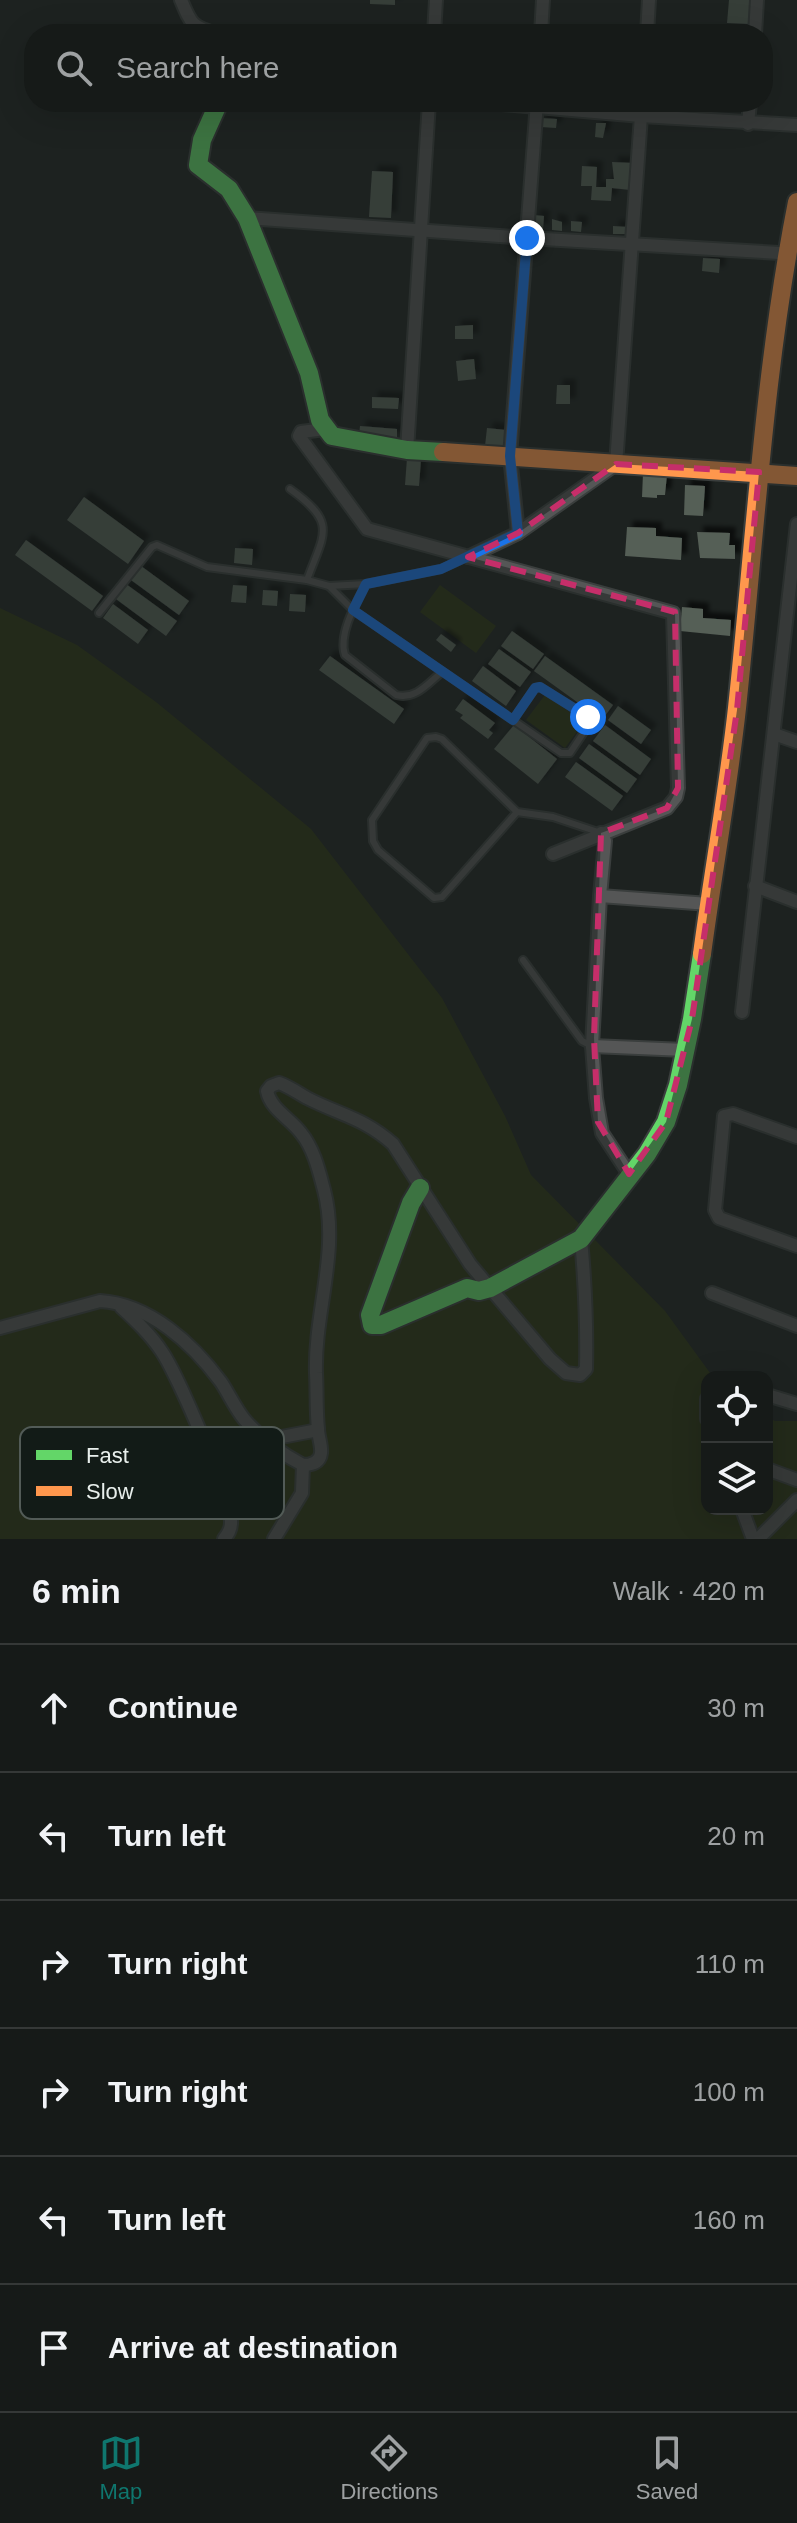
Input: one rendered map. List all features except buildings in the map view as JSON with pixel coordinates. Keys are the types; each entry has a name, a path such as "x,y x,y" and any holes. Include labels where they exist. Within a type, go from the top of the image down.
{"street":[{"path":"181,0 192,24"},
{"path":"435,24 436,0"},
{"path":"542,24 543,0"},
{"path":"648,24 649,0"},
{"path":"756,24 757,0"},
{"path":"215,112 202,140 198,165 238,198 309,373 313,400 325,429 340,439 407,450 797,476"},
{"path":"407,450 428,112"},
{"path":"518,533 510,456 536,112"},
{"path":"603,112 796,126"},
{"path":"616,464 641,112"},
{"path":"748,124 749,112"},
{"path":"420,1188 411,1203 370,1322 376,1326 467,1288 479,1291 490,1288 581,1239 647,1154 666,1122 685,1050 737,710 759,472 797,202"},
{"path":"247,218 792,254"},
{"path":"325,429 301,432 299,436 367,529 673,613 676,797 667,808 553,854"},
{"path":"468,557 518,533 616,464"},
{"path":"742,1012 797,524"},
{"path":"774,734 797,742"},
{"path":"601,833 605,841 592,1046 598,1122 629,1174"},
{"path":"755,886 797,902"},
{"path":"600,896 709,904"},
{"path":"592,1046 685,1050"},
{"path":"284,1452 303,1465 312,1465 321,1453 316,1339 330,1236 325,1194 312,1152 303,1134 270,1103 267,1091 271,1086 279,1083 357,1118 378,1130 393,1144 470,1264 550,1359 566,1373 580,1375 586,1369 587,1301 581,1239"},
{"path":"797,1137 733,1114 724,1116 715,1210 719,1218 797,1246"},
{"path":"467,1288 470,1264"},
{"path":"712,1293 797,1326"},
{"path":"0,1328 100,1301 116,1302 162,1324 188,1345 216,1376 252,1427"},
{"path":"116,1302 148,1333 164,1355 195,1427"},
{"path":"773,1397 797,1404"},
{"path":"284,1434 318,1430"},
{"path":"274,1539 302,1493 303,1465"},
{"path":"773,1471 797,1480"},
{"path":"745,1515 756,1539 797,1500"},
{"path":"224,1539 230,1532 231,1519"}],"lane":[{"path":"290,489 315,508 322,518 324,533 307,580"},
{"path":"99,613 152,547 157,545 198,565 307,580 329,586 366,584 441,569 468,557"},
{"path":"366,584 353,610 343,651 396,695 412,696 442,672"},
{"path":"329,586 353,610 442,672 513,720 566,755 590,723 588,717 540,687 535,688 513,720"},
{"path":"517,812 442,897 434,898 378,850 373,841 372,820 427,738 442,739 517,812 553,817 601,833"},
{"path":"523,960 582,1041 592,1046"}],"highlighted area":[{"path":"616,464 759,472 737,710 692,1019 666,1122 629,1174 598,1122 594,1038 601,833 667,808 678,788 675,612 468,557 518,533"}],"green space":[{"path":"440,585 496,626 476,653 420,612"},
{"path":"0,608 77,645 156,702 311,829 442,998 505,1116 531,1175 665,1311 709,1371 701,1371 701,1515 773,1515 773,1420 797,1421 797,1539 0,1539"},
{"path":"545,695 584,722 565,748 526,720"}],"traffic: fast":[{"path":"215,112 202,140 198,165 229,189 247,218 309,373 320,420 332,436 407,450 443,452"},
{"path":"420,1188 411,1203 370,1315 372,1325 381,1325 467,1288 479,1291 490,1288 581,1239 647,1154 666,1122 678,1085 702,954"}],"traffic: slow":[{"path":"702,954 733,739 776,328 797,202"},
{"path":"443,452 797,476"}],"route":[{"path":"527,238 510,456 518,533 441,569 366,584 353,610 513,720 535,688 540,687 588,717"}]}
